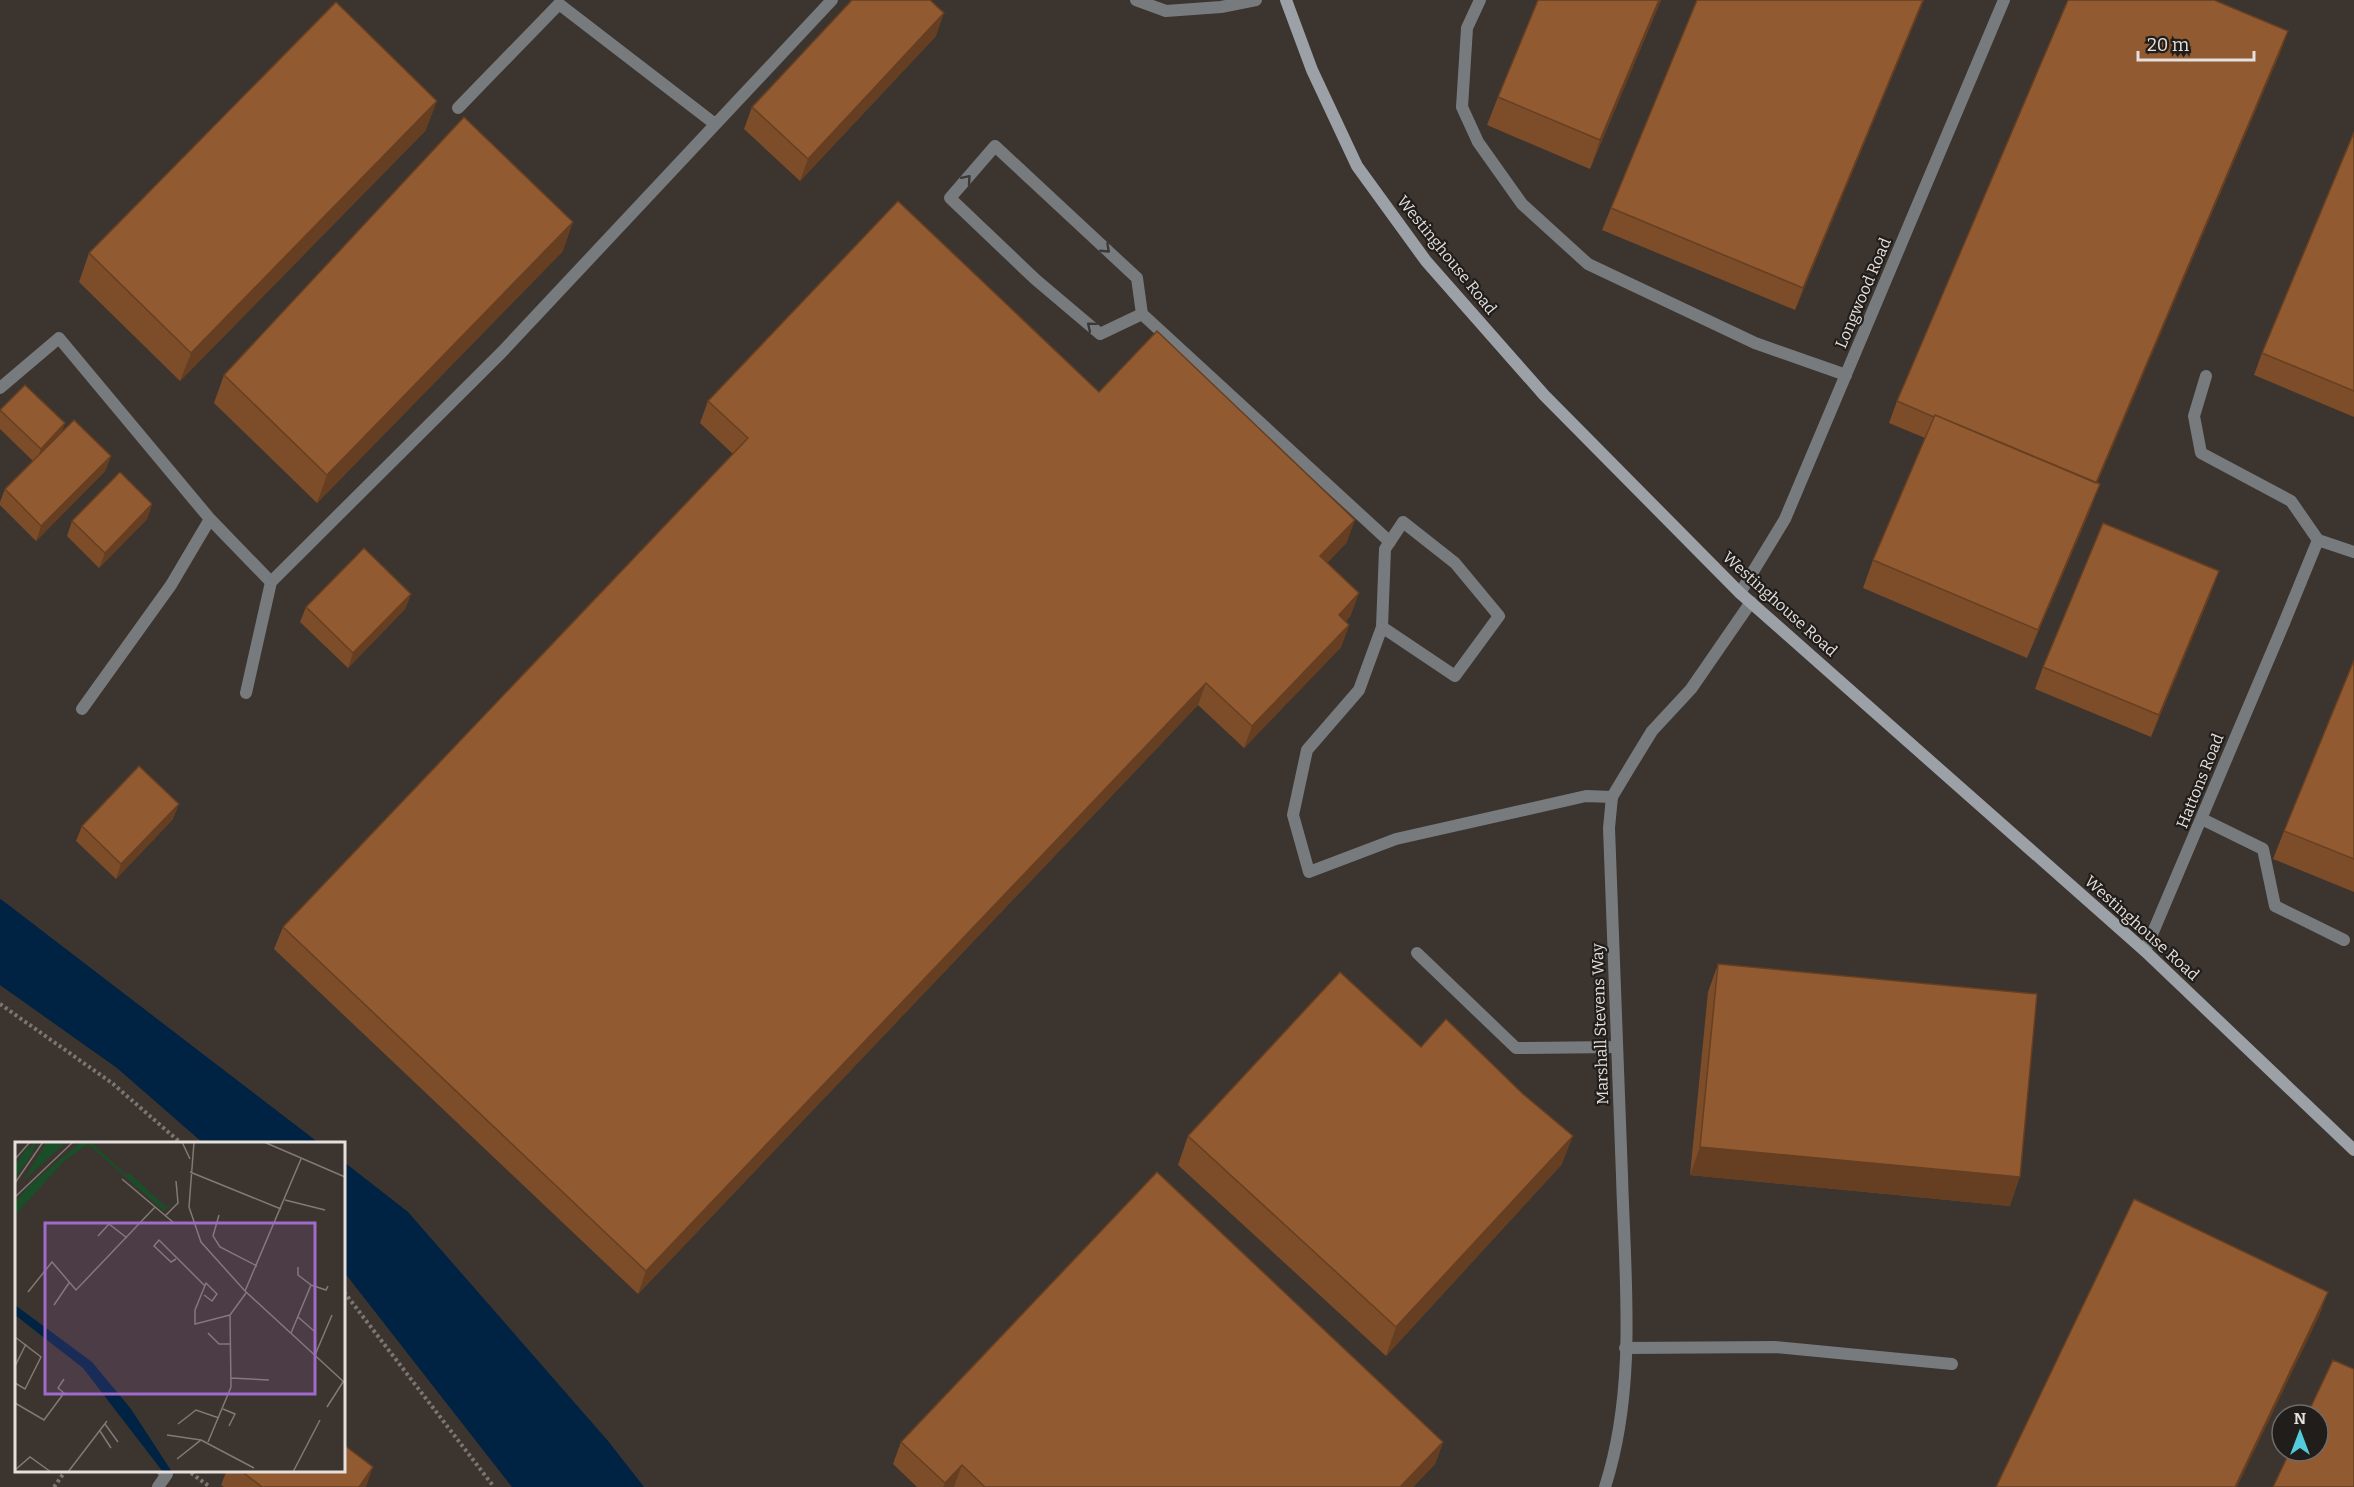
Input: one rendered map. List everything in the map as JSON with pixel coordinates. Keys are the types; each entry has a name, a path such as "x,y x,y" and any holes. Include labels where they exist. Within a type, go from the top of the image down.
{"street":[{"path":"246,693 271,582 501,353 832,0"},
{"path":"1136,0 1166,11 1221,7 1256,0"},
{"name":"Westinghouse Road","path":"1286,0 1312,70 1357,166 1426,261 1544,395 1740,593 2145,951 2353,1146"},
{"path":"1480,0 1467,28 1462,106 1478,142 1522,204 1588,264 1755,343 1846,375"},
{"name":"Longwood Road","path":"1740,593 1785,519 2004,0"},
{"path":"458,108 559,4 715,124"},
{"path":"1142,314 1100,334 1035,279 950,198 995,146 1137,278 1142,314 1390,542"},
{"path":"0,388 59,338 210,519 271,582"},
{"path":"2206,376 2194,416 2201,453 2290,501 2318,540 2354,552"},
{"path":"82,709 171,585 210,519"},
{"path":"1382,627 1455,676 1499,616 1455,563 1403,522 1385,549 1382,627 1359,690 1307,750 1293,815 1309,873 1396,838 1586,796 1612,797"},
{"name":"Hattons Road","path":"2145,951 2318,540"},
{"name":"Marshall Stevens Way","path":"1605,1487 1621,1425 1625,1348 1625,1265 1609,828 1612,797 1652,731 1691,689 1751,602"},
{"path":"2202,819 2263,849 2275,906 2344,940"},
{"path":"1417,953 1516,1048 1617,1047"},
{"path":"1625,1348 1775,1347 1952,1364"},
{"path":"158,1487 167,1474 164,1472"}],"path":[{"path":"0,1004 112,1083 181,1142"},
{"path":"345,1293 495,1487"},
{"path":"54,1487 65,1472"},
{"path":"191,1472 210,1487"}],"water":[{"path":"0,899 318,1142 202,1142 117,1068 0,985"},
{"path":"345,1163 408,1212 608,1441 644,1487 512,1487 345,1273"}],"building":[{"path":"852,0 930,0 944,13 808,159 752,107"},
{"path":"1538,0 1659,0 1600,140 1498,97"},
{"path":"1697,0 1923,0 1803,288 1611,208"},
{"path":"2068,0 2214,0 2288,31 2096,483 1897,401"},
{"path":"336,2 437,101 191,353 89,253"},
{"path":"464,117 573,222 327,475 224,375"},
{"path":"2354,132 2354,391 2262,353"},
{"path":"898,201 1099,392 1157,331 1355,520 1320,556 1359,593 1339,615 1349,625 1252,726 1206,683 646,1271 283,927 748,438 708,401"},
{"path":"25,385 65,423 41,449 0,410"},
{"path":"1935,415 2100,484 2038,630 1873,560"},
{"path":"74,420 111,456 41,526 5,489"},
{"path":"120,472 152,504 105,553 72,521"},
{"path":"2103,523 2219,571 2159,715 2043,667"},
{"path":"364,548 411,594 353,653 306,607"},
{"path":"2354,660 2354,859 2284,831"},
{"path":"139,766 179,804 121,864 82,826"},
{"path":"1718,964 2037,994 2020,1177 1700,1147"},
{"path":"1340,972 1421,1047 1446,1019 1523,1094 1573,1136 1396,1327 1188,1136"},
{"path":"1157,1172 1443,1442 1400,1487 985,1487 962,1465 945,1483 901,1442"},
{"path":"2134,1199 2328,1292 2275,1403 2270,1403 2270,1414 2235,1487 1996,1487"},
{"path":"2333,1360 2354,1369 2354,1487 2273,1487 2284,1463 2330,1463 2330,1403 2313,1403"},
{"path":"345,1446 373,1467 359,1487 262,1487 243,1472 345,1472"}]}
